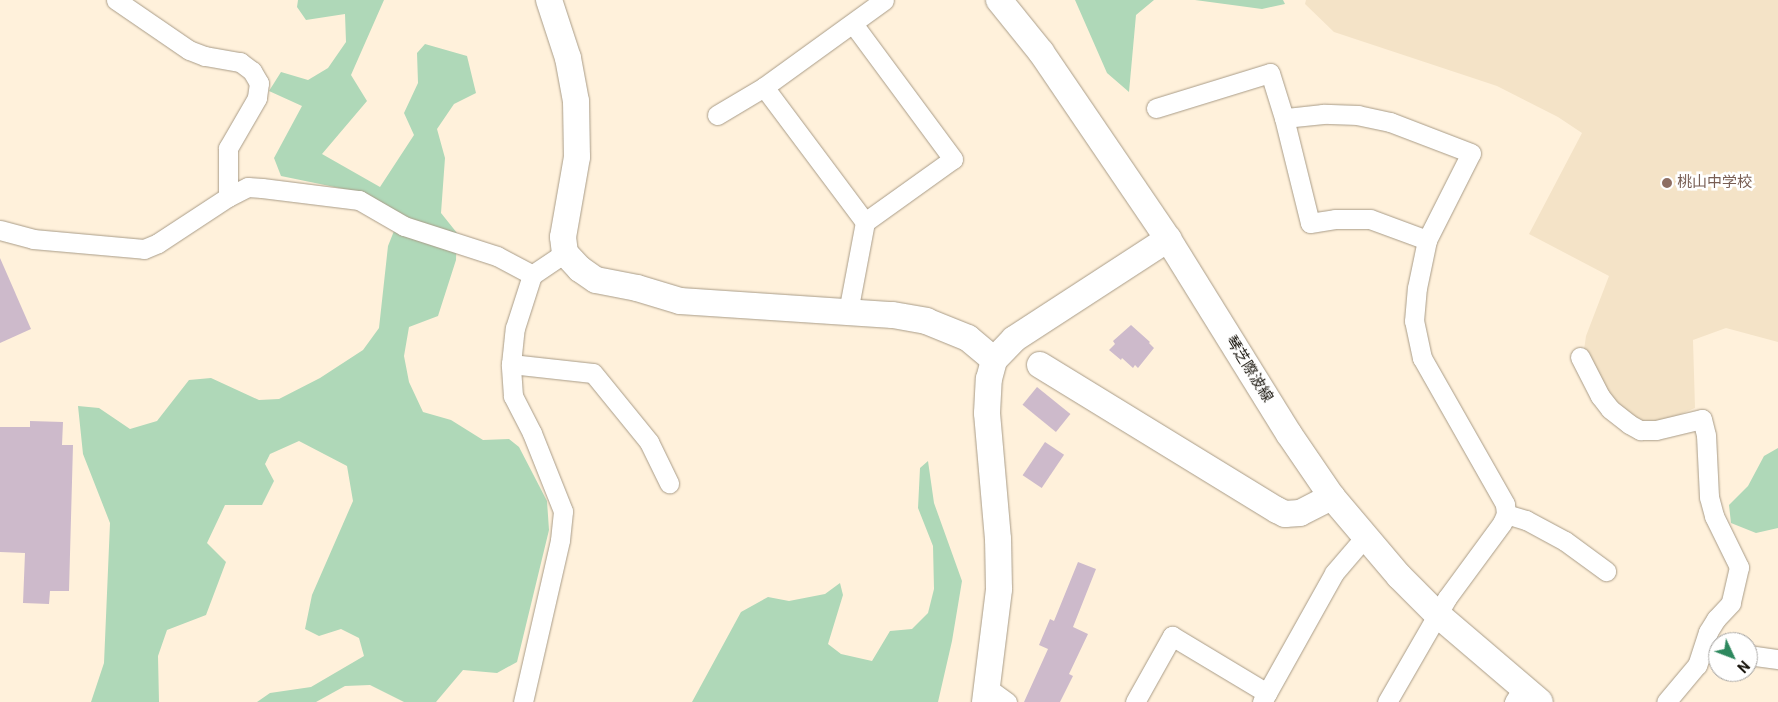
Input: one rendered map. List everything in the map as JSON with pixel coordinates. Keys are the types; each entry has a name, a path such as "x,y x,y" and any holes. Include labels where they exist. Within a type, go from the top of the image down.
{"street":[{"path":"116,0 189,50 205,56 240,62 252,71 259,84 257,98 228,148 228,197"},
{"path":"549,0 568,58 576,101 578,130 574,182 564,237 565,253 580,269 596,280 637,288 680,301 893,314 926,322 968,338 994,360"},
{"path":"717,115 764,87 884,0"},
{"name":"琴芝際波線","path":"999,0 1041,52 1168,239 1289,434 1332,497 1364,538 1437,614 1525,698"},
{"path":"848,312 865,222 953,159 853,24"},
{"path":"1156,108 1270,73 1284,118 1310,223 1334,219 1370,219 1427,240"},
{"path":"764,87 865,222"},
{"path":"1284,118 1323,114 1358,115 1390,122 1471,153 1427,240 1417,288 1414,321 1422,358 1505,504 1506,514 1502,524 1437,614 1388,702"},
{"path":"0,230 33,240 144,249 158,243 228,197 248,187 359,200 404,226 497,256 532,275"},
{"path":"1007,702 985,694 999,588 998,539 987,414 989,379 994,360 1014,339 1168,239"},
{"path":"523,702 560,540 563,511 532,433 513,396 511,364 515,328 532,275 565,253"},
{"path":"1580,357 1600,396 1616,414 1640,430 1656,430 1702,418 1706,434 1709,497 1714,516 1739,567 1731,603 1716,619 1708,632"},
{"path":"511,364 593,373 649,442 669,483"},
{"path":"1040,366 1285,514 1300,513 1332,497"},
{"path":"1506,514 1526,520 1565,541 1606,571"},
{"path":"1135,702 1172,636 1264,698 1334,573 1364,538"},
{"path":"1666,702 1708,653"},
{"path":"1758,656 1778,659"}],"shaded area":[{"name":"桃山中学校","path":"1306,0 1778,0 1778,342 1726,328 1693,340 1695,408 1657,424 1637,421 1604,392 1583,357 1586,336 1609,276 1529,234 1582,133 1558,117 1497,86 1334,32 1305,4"}],"green space":[{"path":"298,0 384,0 351,75 367,101 322,154 380,187 414,135 404,113 418,83 417,53 425,44 467,56 476,93 454,104 437,129 445,158 441,213 457,233 456,260 438,316 409,327 404,356 409,382 423,412 451,420 483,440 509,439 519,447 547,501 549,530 517,662 497,673 463,670 436,702 404,702 370,685 345,686 316,702 257,702 270,693 311,687 364,656 359,638 341,629 319,636 305,629 312,595 353,501 347,466 299,441 270,454 265,464 274,481 262,505 225,505 207,543 226,562 206,615 167,630 158,656 159,702 91,702 104,663 110,523 83,454 78,406 99,408 130,429 157,421 189,380 211,378 259,400 279,399 320,378 363,350 379,328 388,246 400,216 349,190 281,176 274,158 302,106 269,91 281,72 308,80 328,68 346,42 345,14 306,20 297,7"},
{"path":"1075,0 1154,0 1136,15 1129,92 1107,73"},
{"path":"1195,0 1283,0 1285,4 1262,9"},
{"path":"1778,448 1778,528 1756,533 1731,523 1729,505 1748,486 1764,456"},
{"path":"928,461 934,503 962,581 952,641 938,702 692,702 741,612 768,597 789,601 825,594 840,583 843,595 828,644 841,654 872,661 890,631 912,629 928,613 934,589 933,546 918,508 920,468"}],"building":[{"path":"0,258 31,329 0,343"},
{"path":"1131,325 1154,348 1138,368 1135,365 1133,368 1109,350 1115,344 1113,341"},
{"path":"1037,387 1070,414 1056,432 1023,405"},
{"path":"30,421 63,422 62,445 73,445 69,591 50,591 49,604 23,603 25,553 0,552 0,427 30,427"},
{"path":"1045,442 1064,455 1042,488 1023,475"},
{"path":"1078,562 1096,569 1073,627 1088,634 1069,674 1073,676 1060,702 1024,702 1048,649 1039,645 1050,619 1054,621"}],"place":[{"name":"桃山中学校","path":"1667,183"}]}
